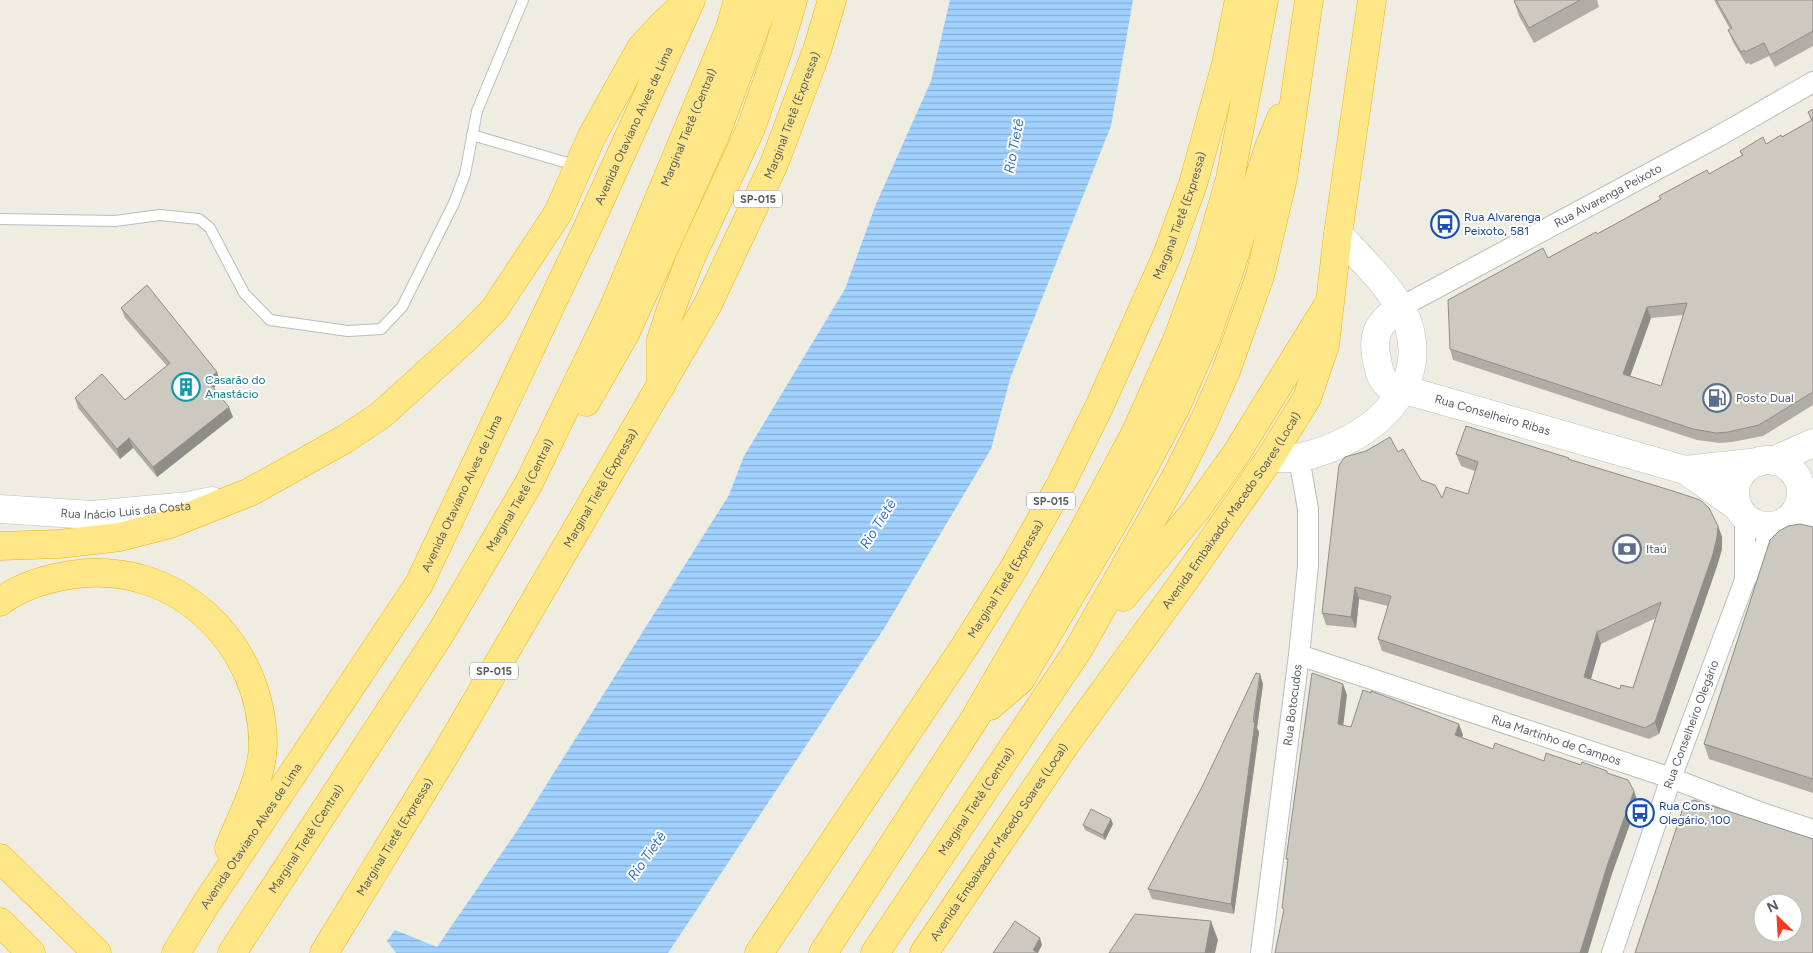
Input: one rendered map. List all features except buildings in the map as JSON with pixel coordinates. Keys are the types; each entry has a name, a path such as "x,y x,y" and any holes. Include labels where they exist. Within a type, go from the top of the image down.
{"highway":[{"path":"0,546 59,544 120,537 170,524 250,492 345,440 381,415 494,310 553,221 592,136 641,48 663,24 690,0"},
{"name":"Avenida Otaviano Alves de Lima","path":"176,953 206,904 419,584 587,229 690,0"},
{"name":"Marginal Tietê (Central)","path":"232,953 442,632 529,483 614,307 726,37 738,0"},
{"path":"529,483 557,450 625,334 716,133 766,0"},
{"path":"661,387 661,340 670,312 689,262 751,128 778,51 793,0"},
{"name":"Marginal Tietê (Expressa)","path":"324,953 445,755 708,304 774,164 817,50 832,0"},
{"name":"Marginal Tietê (Expressa)","path":"759,953 965,646 1014,568 1100,405 1166,255 1194,184 1226,64 1239,0"},
{"path":"823,953 975,718 1080,537 1120,463 1178,338 1208,255 1230,179 1264,0"},
{"path":"1078,650 1177,475 1204,421 1226,371 1260,276 1283,178 1309,0"},
{"name":"Avenida Embaixador Macedo Soares (Local)","path":"924,953 1076,730 1270,458 1307,398 1325,345 1338,234 1372,0"},
{"path":"975,718 1020,680 1117,517 1175,409 1205,340 1269,147 1299,74"},
{"path":"1078,650 1196,510 1242,446 1330,302"},
{"path":"0,602 7,596 43,579 79,574 112,573 146,580 178,593 206,614 230,640 248,673 259,707 263,745 258,776 206,904"},
{"name":"Marginal Tietê (Central)","path":"875,953 1078,650"},
{"path":"0,858 97,953"},
{"path":"0,922 31,953"}],"street":[{"name":"Rua Alvarenga Peixoto","path":"1401,307 1719,136 1813,82"},
{"path":"1270,458 1300,458 1332,448 1361,434 1381,418 1404,390 1409,376 1412,352 1410,328 1401,307 1338,234"},
{"name":"Rua Conselheiro Ribas","path":"1401,307 1386,317 1374,338 1381,377 1388,385 1685,470 1742,512"},
{"path":"1766,461 1782,463 1790,468 1807,489 1794,513 1792,522 1760,525 1752,522 1742,512 1735,496 1736,485 1740,475 1748,467 1813,443"},
{"name":"Rua Botocudos","path":"1261,953 1299,655 1308,566 1308,509 1300,458"},
{"name":"Rua Conselheiro Ribas","path":"1685,470 1766,461"},
{"name":"Rua Inácio Luis da Costa","path":"0,509 92,515 188,506 250,492"},
{"name":"Rua Conselheiro Olegário","path":"1742,512 1745,580"},
{"name":"Rua Conselheiro Olegário","path":"1612,953 1672,778 1745,580 1792,522"},
{"name":"Rua Martinho de Campos","path":"1299,655 1672,778 1762,813 1813,830"}],"lane":[{"path":"0,219 115,221 160,216 198,220 210,228 244,293 270,320 348,331 381,329 402,306 454,204 465,174 477,111 523,0"},
{"path":"472,135 579,167"}],"water":[{"name":"Rio Tietê","path":"950,0 1133,0 1111,126 1011,376 991,449 885,627 668,953 396,953 387,941 395,930 437,947 521,825 729,495 744,456 845,289 876,204 931,81"}],"place":[{"name":"Rua Alvarenga Peixoto, 581","path":"1445,224"},
{"name":"Casarão do Anastácio","path":"186,387"},
{"name":"Posto Dual","path":"1717,398"},
{"name":"Itaú","path":"1627,549"},
{"name":"Rua Cons. Olegário, 100","path":"1640,813"}]}
